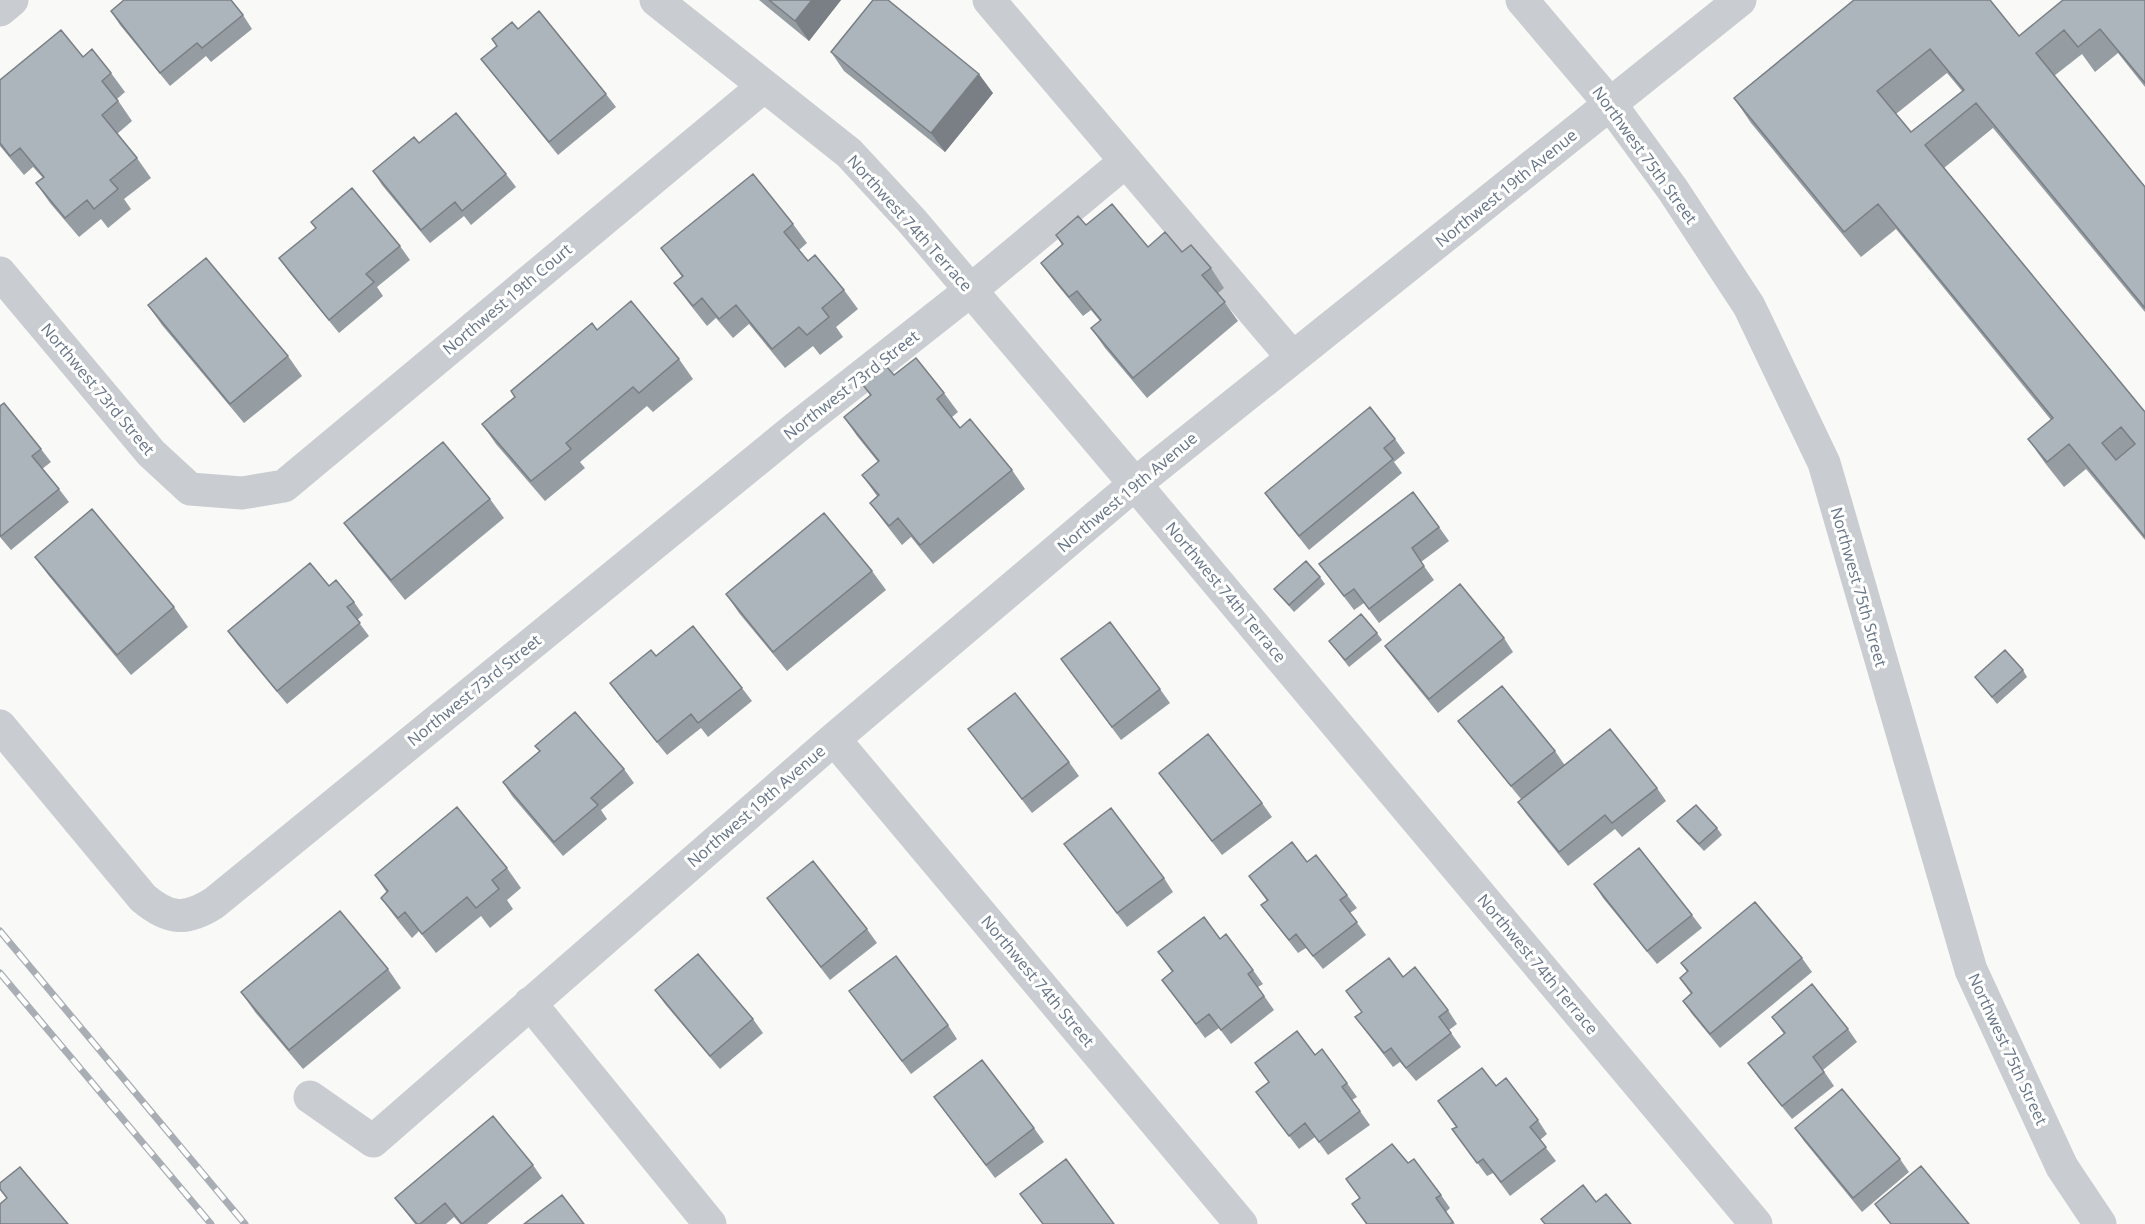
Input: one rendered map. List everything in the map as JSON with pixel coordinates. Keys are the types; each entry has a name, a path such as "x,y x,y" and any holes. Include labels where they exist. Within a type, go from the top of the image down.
{"street":[{"path":"0,10 12,0"},
{"name":"Northwest 74th Terrace","path":"656,0 849,153 912,221 1756,1224"},
{"path":"989,0 1293,358"},
{"name":"Northwest 75th Street","path":"1522,0 1611,105 1673,190 1749,306 1824,463 1971,970 2062,1167 2100,1224"},
{"name":"Northwest 19th Avenue","path":"530,1004 834,739 1135,484 1740,0"},
{"name":"Northwest 19th Court","path":"242,493 284,486 764,86"},
{"name":"Northwest 73rd Street","path":"0,726 143,898 157,909 171,915 188,916 201,911 797,427 971,290 1126,161"},
{"name":"Northwest 73rd Street","path":"0,273 151,453 190,489 242,493"},
{"name":"Northwest 74th Street","path":"834,739 1241,1224"},
{"path":"310,1097 373,1141 530,1004 710,1224"}],"building":[{"path":"124,0 231,0 243,15 202,48 197,43 160,73 111,11"},
{"path":"769,0 812,0 795,21"},
{"path":"873,0 888,0 979,74 931,133 831,52"},
{"path":"1854,0 1990,0 2019,36 2063,0 2145,0 2145,83 2100,29 2078,47 2064,30 2036,53 2145,187 2145,308 1976,103 1925,145 2145,412 2145,537 2069,444 2047,462 2028,439 2053,418 1878,204 1844,232 1734,98","holes":["1930,49 1964,90 1911,132 1877,91","2121,427 2135,444 2116,460 2102,443"]},
{"path":"539,11 606,94 549,142 481,59 497,46 492,39 512,22 518,29"},
{"path":"61,30 83,57 92,49 111,73 102,81 118,101 102,115 137,158 110,180 118,189 94,209 87,200 65,218 36,183 44,177 20,148 10,156 0,143 0,80"},
{"path":"456,113 506,174 462,211 455,202 421,230 373,171 414,137 419,143"},
{"path":"753,174 793,224 784,232 808,261 815,255 844,290 822,308 829,317 807,335 799,327 772,349 736,305 719,319 702,298 693,306 674,283 683,276 661,248"},
{"path":"352,188 400,246 366,274 374,282 329,320 279,258 316,228 311,222"},
{"path":"1112,204 1148,247 1165,232 1182,252 1191,245 1211,268 1202,275 1225,302 1133,378 1091,328 1101,320 1077,291 1069,297 1041,263 1063,244 1056,235 1078,216 1086,225"},
{"path":"206,258 288,356 230,404 148,305"},
{"path":"631,301 679,359 639,393 633,387 566,443 571,449 531,481 482,424 515,397 511,391 592,323 597,330"},
{"path":"916,358 944,393 937,399 960,428 970,419 1012,470 920,545 898,518 889,526 870,503 879,495 862,475 879,461 844,417 871,395 863,385 886,366 894,375"},
{"path":"4,403 41,449 32,456 59,489 1,536 0,406"},
{"path":"1370,407 1395,439 1384,448 1393,459 1299,536 1265,493"},
{"path":"443,442 490,499 391,580 344,523"},
{"path":"1413,492 1439,527 1412,548 1424,566 1369,609 1354,589 1344,596 1319,564"},
{"path":"92,509 174,607 117,655 35,557"},
{"path":"824,513 872,571 773,652 726,594"},
{"path":"1306,561 1320,577 1289,605 1274,589"},
{"path":"310,563 329,586 336,580 354,602 347,607 360,623 277,691 228,631"},
{"path":"1460,584 1504,638 1429,699 1385,646"},
{"path":"1361,614 1377,633 1345,660 1329,641"},
{"path":"1110,622 1160,689 1112,727 1061,659"},
{"path":"693,626 742,688 698,723 691,714 657,742 610,683 651,650 656,656"},
{"path":"2005,650 2023,670 1992,697 1975,677"},
{"path":"1502,686 1555,751 1511,786 1458,721"},
{"path":"1015,693 1069,762 1022,799 968,729"},
{"path":"575,712 624,769 591,798 598,805 554,842 503,782 540,751 535,746"},
{"path":"1610,729 1657,788 1612,823 1605,815 1559,852 1518,802"},
{"path":"1208,734 1262,803 1212,841 1159,773"},
{"path":"1696,805 1717,828 1699,844 1677,821"},
{"path":"457,807 507,868 492,880 499,889 476,908 467,897 422,934 405,912 398,918 381,898 388,891 375,875"},
{"path":"1111,808 1164,878 1117,913 1064,844"},
{"path":"1292,842 1307,862 1316,855 1347,895 1340,900 1357,922 1313,956 1296,934 1289,940 1261,905 1268,900 1249,876"},
{"path":"1639,848 1692,915 1647,951 1594,884"},
{"path":"813,861 867,929 821,967 767,898"},
{"path":"1755,902 1802,958 1710,1034 1683,1001 1692,993 1680,978 1688,971 1681,963"},
{"path":"340,911 388,969 289,1050 241,992"},
{"path":"1204,917 1220,939 1226,934 1253,970 1248,974 1264,996 1221,1030 1209,1014 1196,1024 1162,980 1173,971 1158,952"},
{"path":"698,954 753,1019 710,1056 655,990"},
{"path":"896,956 948,1025 902,1061 849,991"},
{"path":"1389,958 1403,977 1415,967 1448,1010 1439,1017 1451,1033 1406,1068 1391,1048 1384,1053 1355,1017 1362,1012 1346,991"},
{"path":"1812,984 1848,1029 1813,1057 1824,1072 1782,1106 1748,1063 1785,1033 1772,1017"},
{"path":"1297,1031 1315,1055 1322,1049 1347,1083 1342,1087 1360,1111 1319,1142 1305,1123 1289,1136 1256,1092 1269,1082 1255,1063"},
{"path":"982,1060 1034,1128 986,1165 934,1097"},
{"path":"1482,1068 1496,1086 1506,1078 1538,1120 1530,1127 1546,1147 1501,1182 1483,1159 1477,1163 1452,1129 1457,1127 1438,1101"},
{"path":"1842,1089 1900,1159 1853,1198 1795,1128"},
{"path":"493,1116 533,1165 462,1224 445,1203 420,1224 417,1224 395,1198"},
{"path":"1392,1144 1408,1163 1414,1159 1441,1195 1436,1198 1453,1222 1450,1224 1367,1224 1352,1204 1360,1198 1346,1179"},
{"path":"1066,1159 1114,1224 1043,1224 1020,1194"},
{"path":"1921,1166 1969,1224 1891,1224 1875,1204"},
{"path":"20,1167 68,1224 0,1224 0,1204 7,1198 0,1189 0,1183"},
{"path":"1583,1185 1596,1202 1606,1194 1631,1224 1545,1224 1541,1219"},
{"path":"562,1195 584,1224 524,1224"}],"railway":[{"path":"0,931 245,1224"},
{"path":"0,973 211,1224"}]}
